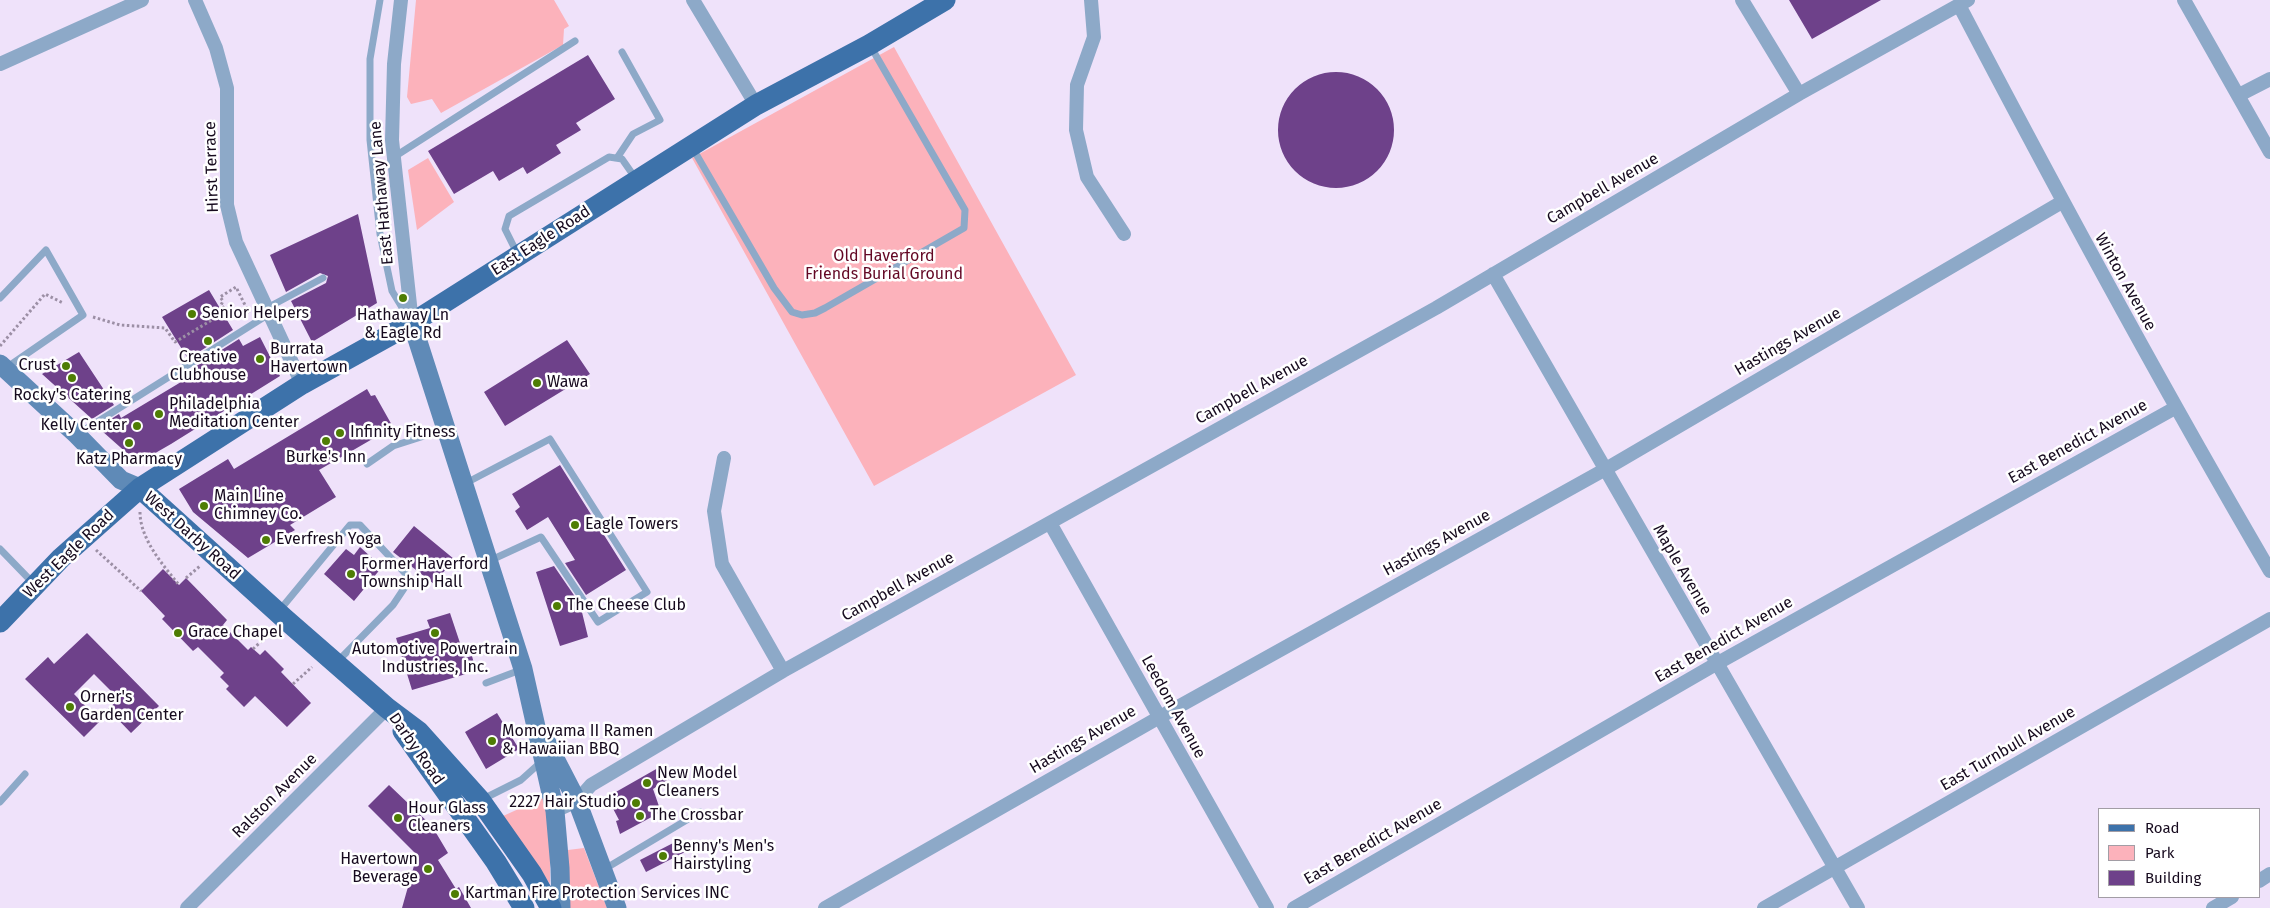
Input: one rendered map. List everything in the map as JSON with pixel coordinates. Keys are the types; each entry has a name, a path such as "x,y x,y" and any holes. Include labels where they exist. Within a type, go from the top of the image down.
{"main road":[{"name":"East Eagle Road","path":"140,488 302,384 412,323 756,105 869,45 945,0"},
{"name":"West Eagle Road","path":"1,619 84,537 140,488"},
{"name":"West Darby Road","path":"140,488 387,708"},
{"name":"Darby Road","path":"387,708 419,732 480,800 532,874 551,908"},
{"name":"Darby Road","path":"387,708 496,862 524,908"}],"street":[{"path":"0,64 142,0"},
{"name":"Hirst Terrace","path":"195,0 216,48 227,88 228,205 236,242 302,384"},
{"name":"East Hathaway Lane","path":"401,0 394,64 392,140 412,323"},
{"path":"693,0 756,105"},
{"path":"1091,0 1094,37 1078,84 1076,130 1087,177 1124,234"},
{"path":"2184,0 2270,152"},
{"path":"1746,2 1800,94"},
{"name":"Campbell Avenue","path":"555,810 576,801 591,785 783,671 1493,274 1800,94 1963,3"},
{"name":"Winton Avenue","path":"1963,3 2062,202 2174,408 2270,571"},
{"path":"2239,96 2270,79"},
{"name":"Hastings Avenue","path":"825,908 1158,718 1604,470 2062,202"},
{"name":"Maple Avenue","path":"1493,274 1604,470 1858,908"},
{"path":"412,323 523,669 555,810 561,908"},
{"name":"West Darby Road","path":"4,370 77,434 121,480 140,488"},
{"name":"East Benedict Avenue","path":"1294,908 1716,664 2174,408"},
{"path":"724,458 714,511 722,564 783,671"},
{"name":"Leedom Avenue","path":"1050,523 1266,908"},
{"name":"East Turnbull Avenue","path":"1764,908 2270,619"},
{"name":"Ralston Avenue","path":"187,908 387,708"},
{"path":"537,724 576,801 618,908"},
{"path":"2213,908 2230,898"}],"lane":[{"path":"380,0 370,59 370,140 380,234 392,291 412,323"},
{"path":"394,157 575,41"},
{"path":"691,146 774,288 792,312 802,315 815,313 825,308 964,228 966,219 965,210 869,45"},
{"path":"617,158 633,134 660,120 622,52"},
{"path":"518,256 505,229 509,216 609,157 622,159 637,180"},
{"path":"0,298 46,250 83,315 4,370"},
{"path":"77,434 254,324 268,311 323,278"},
{"path":"367,464 393,446 446,429"},
{"path":"464,484 550,439 647,592 598,622 541,537 488,561"},
{"path":"281,615 350,525 360,525 405,573 407,584 393,605 330,657"},
{"path":"0,549 35,585"},
{"path":"486,683 523,669"},
{"path":"480,800 521,780 544,760"},
{"path":"0,802 25,774"},
{"path":"603,870 700,812"}],"path":[{"path":"0,346 45,294 81,312 120,325 165,328 175,342 227,311 222,305 220,297 236,286 254,324"},
{"path":"140,488 140,522 158,559 179,585"},
{"path":"84,537 119,573 141,592"},
{"path":"253,649 281,615"},
{"path":"293,684 330,657"}],"green space":[{"path":"416,0 554,0 569,26 564,29 563,45 441,113 432,99 411,104 407,97"},
{"name":"Old Haverford Friends Burial Ground","path":"894,47 1076,375 874,486 692,158"},
{"path":"428,158 454,202 417,230 408,170"},
{"path":"543,798 550,827 550,884 503,816"},
{"path":"584,848 607,908 568,908 568,850"}],"building":[{"path":"1789,0 1881,0 1812,39"},
{"path":"588,55 615,99 576,123 581,130 556,145 561,153 527,174 523,167 499,181 493,171 454,194 428,151"},
{"path":"1336,72 1358,77 1377,89 1389,108 1394,130 1389,152 1377,171 1358,183 1336,188 1314,183 1295,171 1283,152 1278,130 1283,108 1295,89 1314,77"},
{"path":"358,214 377,303 312,342 291,301 326,283 328,276 320,273 286,292 270,255"},
{"path":"209,290 233,330 188,359 162,317"},
{"path":"260,337 280,376 171,444 138,463 102,431 105,430 100,426 119,414 121,418 196,373 193,368 239,339 243,346"},
{"name":"Wawa","path":"567,340 590,374 505,426 484,392"},
{"path":"79,352 114,405 92,419 42,374"},
{"path":"367,389 371,396 375,395 393,427 319,470 336,497 290,525 295,530 248,558 193,512 179,489 228,459 234,469"},
{"name":"Eagle Towers","path":"560,465 626,570 586,595 565,563 575,560 548,517 527,530 515,511 520,507 512,494"},
{"path":"414,526 454,559 434,584 393,552"},
{"name":"Former Haverford Township Hall","path":"360,547 382,567 354,601 324,574 346,549 354,555"},
{"name":"The Cheese Club","path":"554,566 580,604 588,637 560,646 536,572"},
{"path":"163,569 179,585 186,578 227,620 223,625 248,650 251,647 260,655 265,650 284,669 281,672 311,703 287,727 255,696 244,707 226,689 229,686 220,677 224,673 198,647 193,651 162,619 165,616 141,591"},
{"path":"450,613 465,658 472,656 476,671 412,690 396,638 430,628 427,620"},
{"path":"87,633 159,706 131,733 108,709 119,699 94,674 74,694 100,721 84,737 25,679 48,657 54,664"},
{"name":"Momoyama II Ramen & Hawaiian BBQ","path":"497,713 519,749 486,769 465,732"},
{"path":"665,764 672,777 653,789 661,812 620,834 616,821 619,820 607,797"},
{"path":"389,785 432,826 448,853 438,860 456,889 459,887 471,908 402,908 417,855 368,806"},
{"name":"Benny's Men's Hairstyling","path":"679,840 685,852 646,872 640,860"}],"place":[{"name":"Hathaway Ln & Eagle Rd","path":"403,298"},
{"name":"Senior Helpers","path":"192,314"},
{"name":"Creative Clubhouse","path":"208,341"},
{"name":"Burrata Havertown","path":"260,359"},
{"name":"Crust","path":"66,366"},
{"name":"Rocky's Catering","path":"72,378"},
{"name":"Wawa","path":"537,383"},
{"name":"Philadelphia Meditation Center","path":"159,414"},
{"name":"Kelly Center","path":"137,426"},
{"name":"Infinity Fitness","path":"340,433"},
{"name":"Burke's Inn","path":"326,441"},
{"name":"Katz Pharmacy","path":"129,443"},
{"name":"Main Line Chimney Co.","path":"204,506"},
{"name":"Eagle Towers","path":"575,525"},
{"name":"Everfresh Yoga","path":"266,540"},
{"name":"Former Haverford Township Hall","path":"351,574"},
{"name":"The Cheese Club","path":"557,606"},
{"name":"Grace Chapel","path":"178,633"},
{"name":"Automotive Powertrain Industries, Inc.","path":"435,633"},
{"name":"Orner's Garden Center","path":"70,707"},
{"name":"Momoyama II Ramen & Hawaiian BBQ","path":"492,741"},
{"name":"New Model Cleaners","path":"647,783"},
{"name":"2227 Hair Studio","path":"636,803"},
{"name":"The Crossbar","path":"640,816"},
{"name":"Hour Glass Cleaners","path":"398,818"},
{"name":"Benny's Men's Hairstyling","path":"663,856"},
{"name":"Havertown Beverage","path":"428,869"},
{"name":"Kartman Fire Protection Services INC","path":"455,894"}]}
